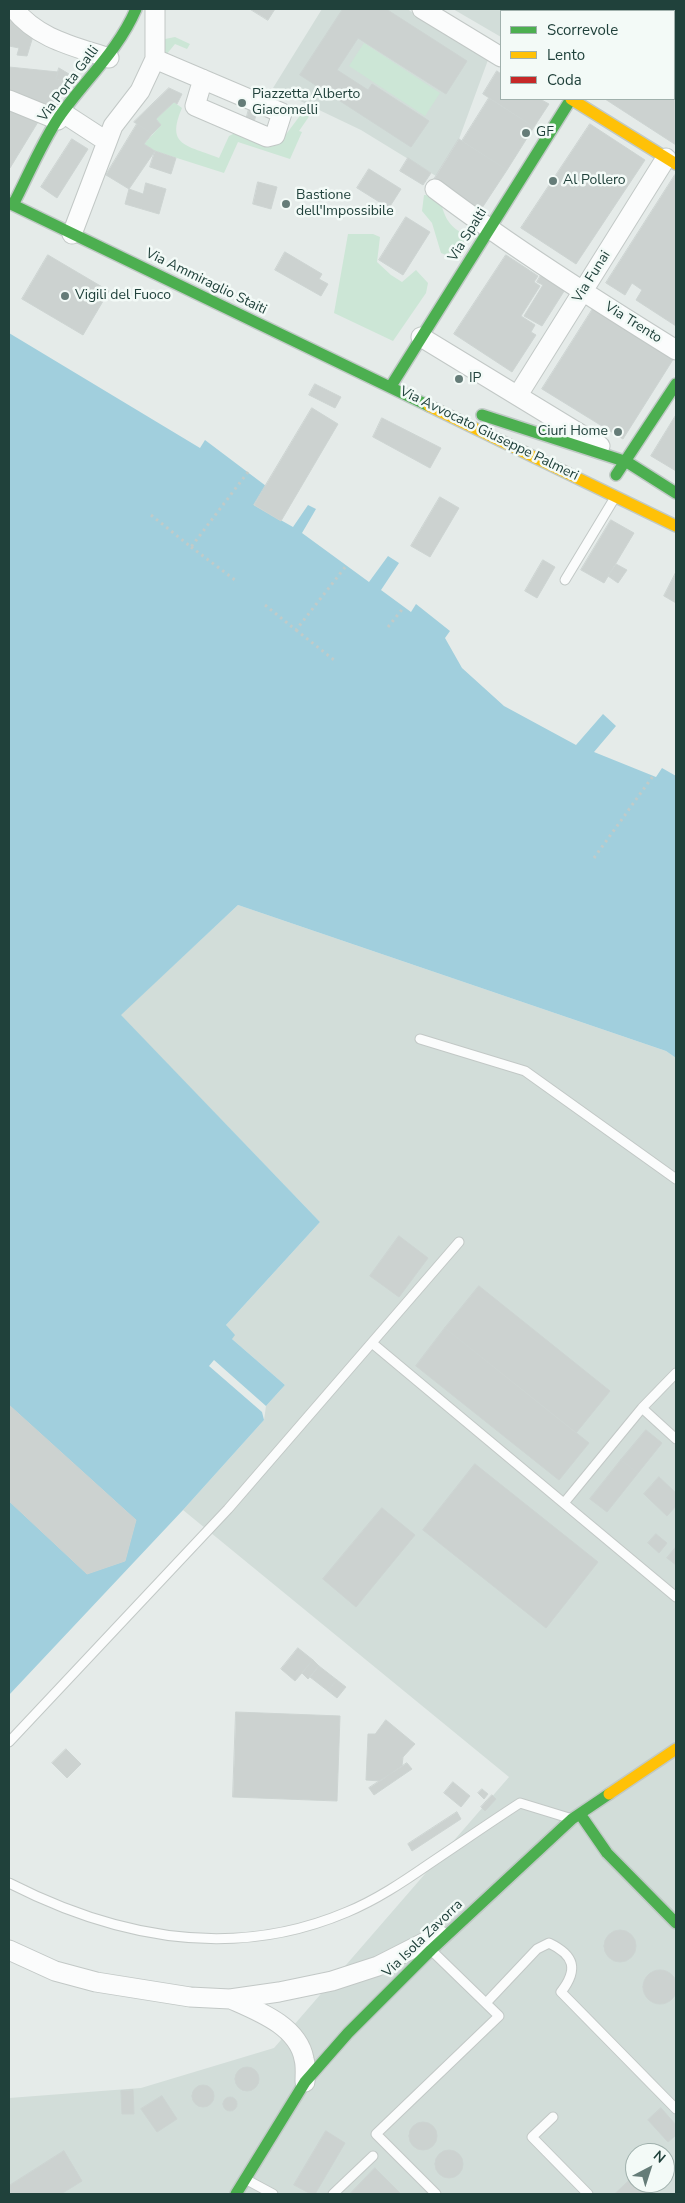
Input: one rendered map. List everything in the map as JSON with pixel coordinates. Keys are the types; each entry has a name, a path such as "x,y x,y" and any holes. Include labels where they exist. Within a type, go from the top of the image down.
{"street":[{"path":"14,9 21,19 35,30 108,58"},
{"name":"Via Porta Galli","path":"11,204 61,116 108,58 126,30 136,9"},
{"path":"72,234 113,126 140,91 155,59 155,9"},
{"path":"422,9 500,56"},
{"path":"155,59 203,79"},
{"path":"9,100 61,116 106,141"},
{"name":"Via Spalti","path":"390,386 570,100"},
{"path":"573,100 671,161"},
{"name":"Via Funai","path":"518,395 582,292 671,161"},
{"name":"Via Trento","path":"434,189 489,230 582,292 676,350"},
{"name":"Via Ammiraglio Staiti","path":"11,204 390,386"},
{"name":"Via Avvocato Giuseppe Palmeri","path":"421,337 676,493"},
{"path":"605,490 627,462 676,384"},
{"name":"Via Avvocato Giuseppe Palmeri","path":"390,386 627,462"},
{"name":"Via Avvocato Giuseppe Palmeri","path":"390,386 676,526"},
{"name":"Via Isola Zavorra","path":"236,2194 305,2082 348,2033 431,1950 576,1816 676,1749"},
{"path":"576,1816 607,1853 676,1923"},
{"path":"9,1950 55,1971 96,1982 190,1997 230,1998 279,1992 332,1981 378,1966 458,1925"},
{"path":"230,1998 279,2023 291,2034 304,2058 305,2082"}],"lane":[{"path":"565,580 616,496"},
{"path":"420,1039 525,1071 676,1179"},
{"path":"9,1742 228,1509 459,1242"},
{"path":"372,1343 676,1597"},
{"path":"564,1503 642,1408 676,1373"},
{"path":"642,1408 676,1439"},
{"path":"9,1883 48,1903 96,1920 153,1934 206,1940 258,1937 308,1927 348,1912 389,1890 520,1803 576,1816"},
{"path":"486,2003 537,1949 549,1944 560,1949 569,1957 572,1968 571,1980 562,1992 676,2109"},
{"path":"431,1950 498,2016 376,2134 436,2194"},
{"path":"553,2117 532,2137 588,2194"},
{"path":"333,2194 373,2156"},
{"path":"244,2179 273,2194"}],"path":[{"path":"191,546 248,472"},
{"path":"151,516 235,580"},
{"path":"296,630 346,566"},
{"path":"264,605 334,660"},
{"path":"388,627 404,607"},
{"path":"594,858 653,776"}],"shaded area":[{"path":"322,9 407,9 488,60 459,139 436,176 361,130 273,88"},
{"path":"453,9 514,9 500,10 500,36"},
{"path":"238,905 666,1051 676,1058 676,2194 9,2194 9,2098 141,2088 274,2048 509,1777 183,1510 264,1420 266,1406 285,1385 232,1339 226,1325 320,1222 120,1015"}],"green space":[{"path":"175,37 190,44 187,49 175,44 166,55 163,47 165,39"},
{"path":"364,43 440,93 425,116 349,66"},
{"path":"174,102 182,108 176,130 178,138 182,143 219,158 229,136 235,133 272,143 287,133 308,105 315,108 299,131 302,132 290,159 238,142 224,173 155,151 144,144 161,125 156,119"},
{"path":"424,195 439,196 444,214 449,223 464,234 464,243 446,255 441,253 432,223 422,211"},
{"path":"348,234 373,234 380,237 377,262 402,282 416,270 428,283 426,293 393,341 334,313"}],"water":[{"path":"9,333 200,448 205,440 266,486 254,505 293,527 308,505 316,509 302,533 369,582 388,556 399,563 381,590 411,612 416,604 450,631 445,638 462,668 504,706 576,745 603,714 616,726 594,752 656,777 662,768 676,776 676,1058 666,1051 238,905 121,1015 320,1222 226,1325 235,1335 232,1339 285,1385 266,1406 214,1360 209,1366 262,1412 264,1420 183,1510 9,1695"}],"building":[{"path":"9,9 34,33 27,56 17,55 19,48 9,46"},
{"path":"250,9 275,9 268,20"},
{"path":"343,9 386,9 467,61 446,94 358,38 337,70 368,90 372,84 429,121 411,147 300,75"},
{"path":"676,9 676,145 607,100 675,100 675,10 657,10"},
{"path":"9,67 58,72 56,79 66,81 48,110 9,93"},
{"path":"59,68 69,74 66,81 56,79"},
{"path":"497,71 500,73 500,100 542,100 549,104 534,127 483,94"},
{"path":"169,88 182,94 177,104 174,102 156,119 161,125 152,134 134,122"},
{"path":"489,98 534,127 507,170 462,141"},
{"path":"250,105 258,108 254,122 246,120"},
{"path":"9,109 38,122 10,168 9,168"},
{"path":"137,124 152,134 144,144 155,151 129,189 106,175"},
{"path":"590,124 645,160 576,264 521,228"},
{"path":"72,139 88,149 57,198 41,187"},
{"path":"459,139 507,170 480,211 433,181"},
{"path":"155,151 176,158 171,174 150,167"},
{"path":"408,158 431,173 423,185 400,171"},
{"path":"369,169 401,189 389,208 357,188"},
{"path":"675,175 676,326 636,300 642,290 632,283 625,295 606,283"},
{"path":"258,182 277,187 271,209 253,204"},
{"path":"146,183 166,189 159,214 125,204 129,189 143,194"},
{"path":"406,217 430,232 403,275 379,260"},
{"path":"285,252 322,274 319,279 328,284 321,296 275,270"},
{"name":"Vigili del Fuoco","path":"48,255 109,291 83,335 22,299"},
{"path":"506,255 538,276 534,282 540,286 521,316 535,325 531,332 536,335 512,372 454,334"},
{"path":"544,270 568,285 542,326 524,316 543,285 537,282"},
{"path":"594,307 674,358 623,439 542,389"},
{"path":"315,384 341,397 335,408 309,395"},
{"path":"312,408 338,424 281,521 254,505"},
{"path":"676,415 676,471 651,456"},
{"path":"382,418 441,448 430,468 373,437"},
{"path":"440,497 459,508 430,557 411,546"},
{"path":"611,520 634,533 604,583 581,570"},
{"path":"543,560 555,567 537,598 525,591"},
{"path":"616,564 627,570 618,583 608,576"},
{"path":"676,572 676,603 664,596"},
{"path":"399,1236 428,1258 399,1297 370,1276"},
{"path":"479,1286 610,1391 576,1433 445,1328"},
{"path":"445,1328 589,1443 559,1480 416,1366"},
{"path":"9,1405 136,1520 125,1561 87,1574 9,1501"},
{"path":"646,1430 662,1443 638,1473 621,1460"},
{"path":"621,1460 638,1473 607,1512 590,1499"},
{"path":"475,1464 598,1562 546,1628 423,1530"},
{"path":"659,1477 676,1493 676,1506 667,1516 644,1494"},
{"path":"382,1508 415,1535 356,1607 323,1579"},
{"path":"656,1534 667,1543 659,1553 648,1543"},
{"path":"676,1547 676,1565 667,1558"},
{"path":"298,1648 313,1660 295,1681 281,1669"},
{"path":"313,1660 319,1666 308,1679 302,1673"},
{"path":"319,1666 337,1680 328,1691 310,1677"},
{"path":"337,1680 346,1687 337,1698 328,1691"},
{"path":"236,1712 340,1716 337,1801 233,1797"},
{"path":"386,1720 415,1744 403,1757 402,1766 380,1781 366,1780 368,1734 375,1734"},
{"path":"66,1749 81,1764 67,1778 52,1763"},
{"path":"407,1763 412,1769 374,1795 369,1788"},
{"path":"453,1782 470,1796 461,1807 444,1793"},
{"path":"482,1789 488,1794 484,1799 478,1793"},
{"path":"492,1795 496,1799 485,1811 481,1807"},
{"path":"457,1812 461,1819 412,1851 408,1844"},
{"path":"620,1930 632,1934 636,1946 632,1958 620,1962 608,1958 604,1946 608,1934"},
{"path":"660,1970 672,1975 677,1987 672,1999 660,2004 648,1999 643,1987 648,1975"},
{"path":"247,2067 252,2068 258,2074 258,2084 252,2090 247,2091 242,2090 236,2084 235,2079 236,2074 242,2068"},
{"path":"203,2085 211,2088 214,2096 211,2104 203,2107 195,2104 192,2096 195,2088"},
{"path":"133,2090 134,2114 122,2114 121,2091"},
{"path":"162,2096 177,2119 157,2132 141,2109"},
{"path":"230,2097 235,2099 237,2104 235,2109 230,2111 225,2109 223,2104 225,2099"},
{"path":"661,2108 676,2125 676,2135 668,2142 648,2120"},
{"path":"423,2122 433,2126 437,2136 433,2146 423,2150 413,2146 409,2136 413,2126"},
{"path":"326,2131 345,2143 315,2194 311,2194 294,2185"},
{"path":"449,2150 459,2154 463,2164 459,2174 449,2178 439,2174 435,2164 439,2154"},
{"path":"64,2151 82,2181 61,2194 9,2194 9,2186"},
{"path":"375,2168 401,2194 350,2194"},
{"path":"625,2184 625,2193 647,2193 646,2194 615,2194"}],"traffic: fast":[{"path":"13,205 52,127 111,52 136,9"},
{"path":"391,386 570,100"},
{"path":"9,203 429,406"},
{"path":"616,475 676,384"},
{"path":"482,415 627,462 676,493"},
{"path":"236,2194 305,2082 348,2033 431,1950 572,1819 609,1794"},
{"path":"580,1814 607,1853 676,1923"}],"traffic: slow":[{"path":"573,100 676,164"},
{"path":"429,406 676,526"},
{"path":"609,1794 676,1749"}],"place":[{"name":"Piazzetta Alberto Giacomelli","path":"242,103"},
{"name":"GF","path":"526,133"},
{"name":"Al Pollero","path":"553,181"},
{"name":"Bastione dell'Impossibile","path":"286,204"},
{"name":"Vigili del Fuoco","path":"65,296"},
{"name":"IP","path":"459,379"},
{"name":"Ciuri Home","path":"618,432"}]}
